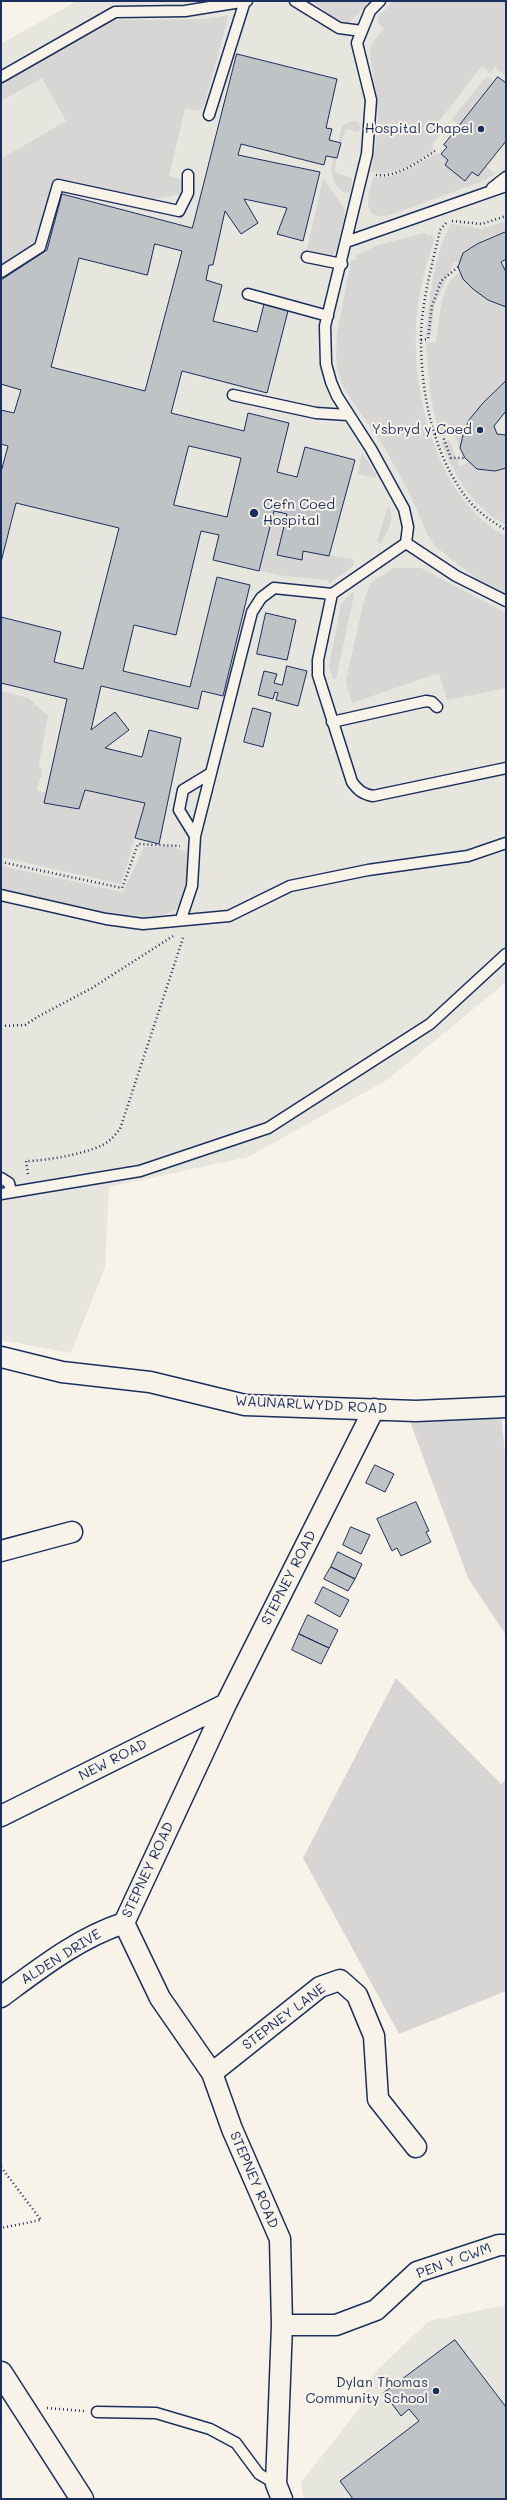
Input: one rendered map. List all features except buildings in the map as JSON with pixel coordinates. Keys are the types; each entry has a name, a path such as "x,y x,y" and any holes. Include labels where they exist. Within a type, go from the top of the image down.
{"main road":[{"path":"1,2373 24,2406 82,2499"}],"street":[{"name":"WAUNARLWYDD ROAD","path":"1,1357 62,1372 150,1382 245,1405 416,1411 506,1407"},
{"name":"STEPNEY ROAD","path":"279,2491 282,2325 280,2239 232,2129 212,2072 160,1998 124,1922 226,1704 374,1409"},
{"path":"1,1550 72,1532"},
{"name":"NEW ROAD","path":"1,1816 226,1704"},
{"name":"ALDEN DRIVE","path":"1,1997 50,1961 106,1928 124,1922"},
{"name":"STEPNEY LANE","path":"212,2072 320,1987 340,1980 356,1995 374,2036 378,2099 416,2147"},
{"name":"PEN Y CWM","path":"282,2325 336,2325 376,2310 417,2272 504,2241"}],"lane":[{"path":"1,77 115,12 246,1 209,115"},
{"path":"295,1 339,28 362,31"},
{"path":"181,919 192,886 195,842 252,612 261,598 274,588 332,594 406,543 408,527 404,508 337,396 326,364 324,341 328,316 342,264 367,154 371,100 357,43 370,11 380,1"},
{"path":"1,272 40,247 58,185 179,211 188,193 188,175"},
{"path":"491,190 506,177"},
{"path":"346,242 420,218 491,190 506,186"},
{"path":"307,257 342,264"},
{"path":"248,294 328,316"},
{"path":"233,396 316,413 348,415"},
{"path":"406,543 456,576 506,601"},
{"path":"332,594 318,660 318,675 352,782 365,795 373,796 506,768"},
{"path":"332,722 426,701 432,702 437,707"},
{"path":"195,842 179,810 183,790 211,773"},
{"path":"1,895 106,919 143,924 181,919 229,916 290,886 368,870 468,856 506,843"},
{"path":"1,1194 140,1171 268,1128 430,1024 506,954"},
{"path":"1,1178 9,1184 12,1192"},
{"path":"96,2412 156,2413 210,2429 236,2443 259,2474 279,2491"}],"path":[{"path":"371,174 385,176 394,174 435,151"},
{"path":"506,216 482,224 449,220 440,230 428,280 421,340 425,397 442,455 459,487 471,503 487,518 506,530"},
{"path":"421,340 428,339 432,306 441,281 458,267"},
{"path":"435,434 442,434 450,458 465,458"},
{"path":"1,862 122,888 138,844 195,842"},
{"path":"26,1161 56,1158 88,1150 109,1142 120,1128 186,929 181,932"},
{"path":"1,1026 24,1025 92,988 176,934"},
{"path":"1,2167 42,2220 1,2228"},
{"path":"24,2406 96,2412"}],"shaded area":[{"name":"Cefn Coed Hospital","path":"77,1 506,1 506,982 387,1080 248,1157 109,1187 105,1267 71,1353 1,1340 1,44"},
{"path":"312,1 371,1 349,22 336,20"},
{"path":"393,1 506,1 506,76 495,67 490,73 482,66 438,122 441,133 433,143 433,150 404,168 387,173 379,173 371,171 378,129 378,113 370,53 372,43 384,29 378,23 379,16"},
{"path":"229,15 204,106 198,111 185,108 169,176 181,180 184,185 182,194 153,199 56,179 46,219 38,238 25,253 1,267 1,159 66,121 42,78 1,101 1,83 114,20 205,19"},
{"path":"487,76 494,82 459,125 452,119"},
{"path":"351,121 358,122 361,129 357,132 346,129 341,143 338,142 342,126"},
{"path":"438,153 448,160 445,165 465,181 472,172 478,176 486,166 495,174 480,182 390,215 374,215 370,211 368,199 373,177 390,176 407,170"},
{"path":"334,158 337,158 334,172 352,178 351,191 347,193 338,188 333,178 332,168"},
{"path":"323,178 344,208 345,215 336,251 327,257 318,257 306,254"},
{"path":"506,221 506,232 492,236 478,243 467,251 459,263 454,262 434,306 431,336 426,336 433,277 441,246 452,224 482,229"},
{"path":"424,233 429,236 433,234 434,241 422,282 416,323 416,352 419,382 425,413 434,443 446,472 462,498 482,520 506,536 506,593 477,579 436,547 427,534 410,494 384,447 344,389 338,372 336,357 337,335 351,260 356,260 357,255 378,245"},
{"path":"460,272 488,300 506,307 506,381 490,395 471,419 460,448 453,432 445,434 443,430 438,430 430,394 426,343 436,342 444,294 453,278"},
{"path":"449,440 460,466 469,462 477,468 486,470 506,468 506,525 494,518 474,500 466,490 441,443"},
{"path":"362,453 377,475 375,478 358,474"},
{"path":"388,506 391,515 390,525 380,544 377,541"},
{"path":"274,511 287,514 277,555 302,560 303,551 353,559 354,565 329,584 328,580 284,576 259,571"},
{"path":"393,568 421,568 506,613 506,688 447,700 439,673 352,703 346,681 364,600 370,584"},
{"path":"353,592 354,595 336,679 333,679 329,666 341,604"},
{"path":"1,691 28,698 48,716 39,764 42,771 37,790 46,793 45,803 79,809 85,790 145,803 121,884 1,857"},
{"path":"171,846 189,853 187,882 186,889 180,903 176,908 162,915 143,917 118,916 92,912 1,891 1,866 123,892 144,847"},
{"path":"501,1411 506,1466 506,1635 468,1578 408,1416"},
{"path":"396,1678 501,1784 506,1779 506,1991 399,2034 303,1858"},
{"name":"Dylan Thomas Community School","path":"506,2305 506,2499 304,2499 301,2483 360,2407 372,2375 429,2321"}],"place":[{"name":"Hospital Chapel","path":"481,129"},
{"name":"Ysbryd y Coed","path":"480,430"},
{"name":"Cefn Coed Hospital","path":"254,513"},
{"name":"Dylan Thomas Community School","path":"436,2391"}]}
